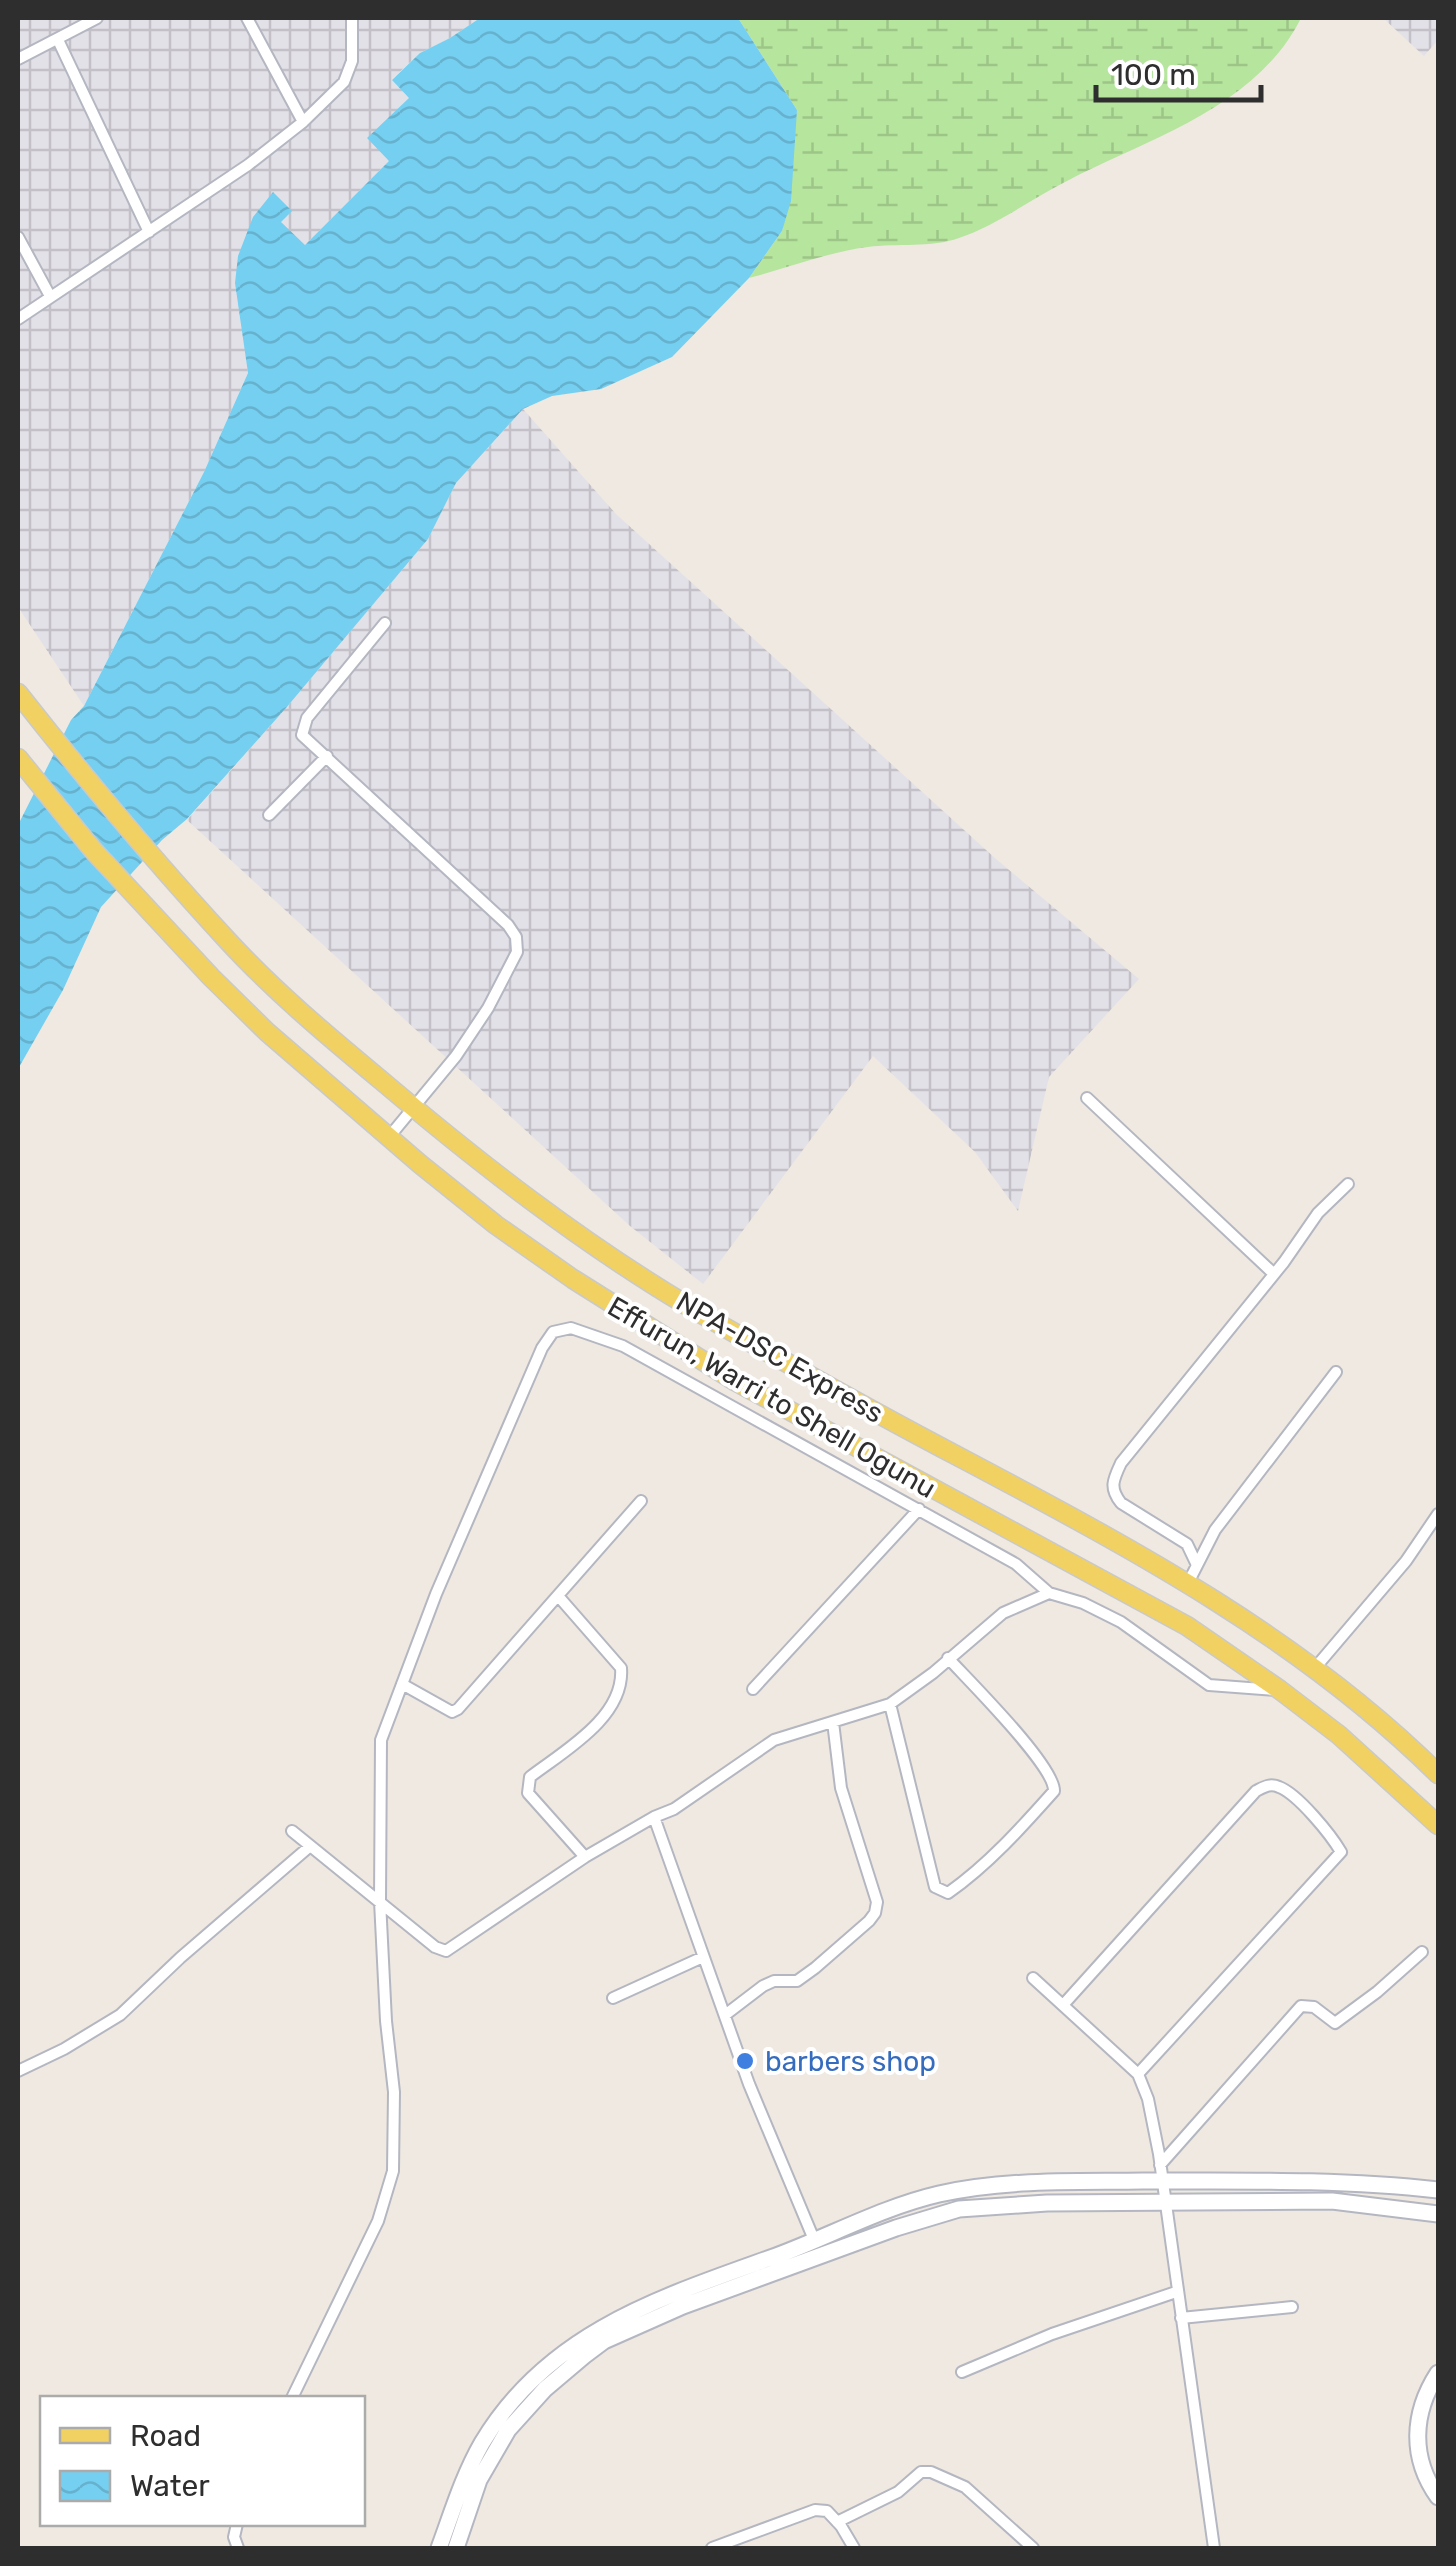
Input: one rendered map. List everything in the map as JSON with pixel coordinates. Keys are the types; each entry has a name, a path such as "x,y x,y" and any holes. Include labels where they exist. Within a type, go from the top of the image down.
{"main road":[{"name":"NPA-DSC Express","path":"18,692 134,837 228,942 279,992 413,1107 547,1213 684,1303 845,1396 1096,1529 1192,1574 1315,1668 1438,1774"},
{"name":"Effurun, Warri to Shell Ogunu","path":"18,758 148,911 266,1032 496,1225 648,1328 842,1441 1170,1616 1339,1735 1438,1826"},
{"path":"440,2548 457,2496 483,2442 520,2394 562,2353 607,2323 661,2298 815,2242 907,2203 964,2189 1160,2173 1438,2190"},
{"path":"456,2548 480,2480 508,2430 544,2388 604,2341 801,2262 960,2209 1014,2204 1164,2200 1332,2202 1438,2214"},
{"path":"1438,2374 1426,2392 1417,2429 1425,2477 1438,2497"}],"street":[{"path":"18,59 97,18"},
{"path":"248,18 303,122"},
{"path":"18,320 248,165 303,122 344,82 352,61 352,18"},
{"path":"58,40 149,232"},
{"path":"18,237 50,296"},
{"path":"385,623 303,726 302,735 508,925 516,937 517,952 488,1008 456,1056 389,1137"},
{"path":"269,815 326,756"},
{"path":"1087,1098 1274,1274"},
{"path":"1192,1574 1187,1544 1121,1504 1113,1494 1112,1483 1120,1463 1274,1274 1318,1212 1348,1184"},
{"path":"293,2396 378,2222 393,2171 394,2092 380,1901 382,1740 436,1594 542,1348 553,1332 571,1328 623,1346 1016,1564 1049,1592 1083,1603 1120,1622 1209,1685 1280,1690"},
{"path":"1192,1574 1215,1530 1336,1372"},
{"path":"402,1684 452,1712 559,1597 641,1500"},
{"path":"753,1688 919,1509"},
{"path":"1315,1668 1406,1562 1438,1514"},
{"path":"292,1830 309,1848 446,1951 584,1857 654,1816 674,1809 774,1740 890,1704 1003,1613 1049,1592"},
{"path":"559,1597 621,1668 622,1680 610,1708 593,1728 530,1777 526,1786 584,1857"},
{"path":"890,1704 936,1886 948,1892 977,1870 1032,1816 1054,1791 1054,1782 1030,1749 948,1658"},
{"path":"724,2015 774,1981 797,1982 875,1914 877,1902 842,1788 833,1722"},
{"path":"1063,2005 1256,1791 1268,1785 1282,1787 1332,1836 1341,1852 1138,2074"},
{"path":"654,1816 749,2084 815,2242"},
{"path":"18,2071 64,2050 120,2015 309,1848"},
{"path":"1160,2173 1301,2006 1314,2008 1335,2022 1378,1992 1422,1952"},
{"path":"613,1998 703,1956"},
{"path":"1032,1978 1138,2074 1148,2099 1214,2548"},
{"path":"962,2372 1084,2322 1176,2292"},
{"path":"1181,2318 1292,2307"},
{"path":"838,2522 898,2492 921,2472 931,2472 965,2487 1031,2548"},
{"path":"712,2548 815,2510 827,2511 854,2548"}],"shaded area":[{"path":"18,18 480,18 420,53 392,79 409,97 389,161 304,246 280,222 274,193 246,355 248,373 204,472 84,706 18,607"},
{"path":"1383,18 1438,18 1438,40 1424,56"},
{"path":"523,409 616,514 996,859 1139,979 1049,1077 1018,1211 975,1152 873,1056 703,1284 630,1226 187,820 428,539 456,483"}],"green space":[{"path":"738,18 1301,18 1281,49 1229,98 973,233 926,244 853,249 749,278 782,231 797,110"}],"water":[{"path":"480,18 738,18 797,110 791,201 782,231 749,278 672,357 601,389 552,396 523,409 456,483 428,539 286,708 187,819 162,840 101,907 63,990 18,1069 18,825 204,472 248,373 235,283 238,256 253,217 273,192 292,211 281,222 305,245 389,161 367,138 409,98 392,80 420,53"}],"place":[{"name":"barbers shop","path":"745,2061"}]}
